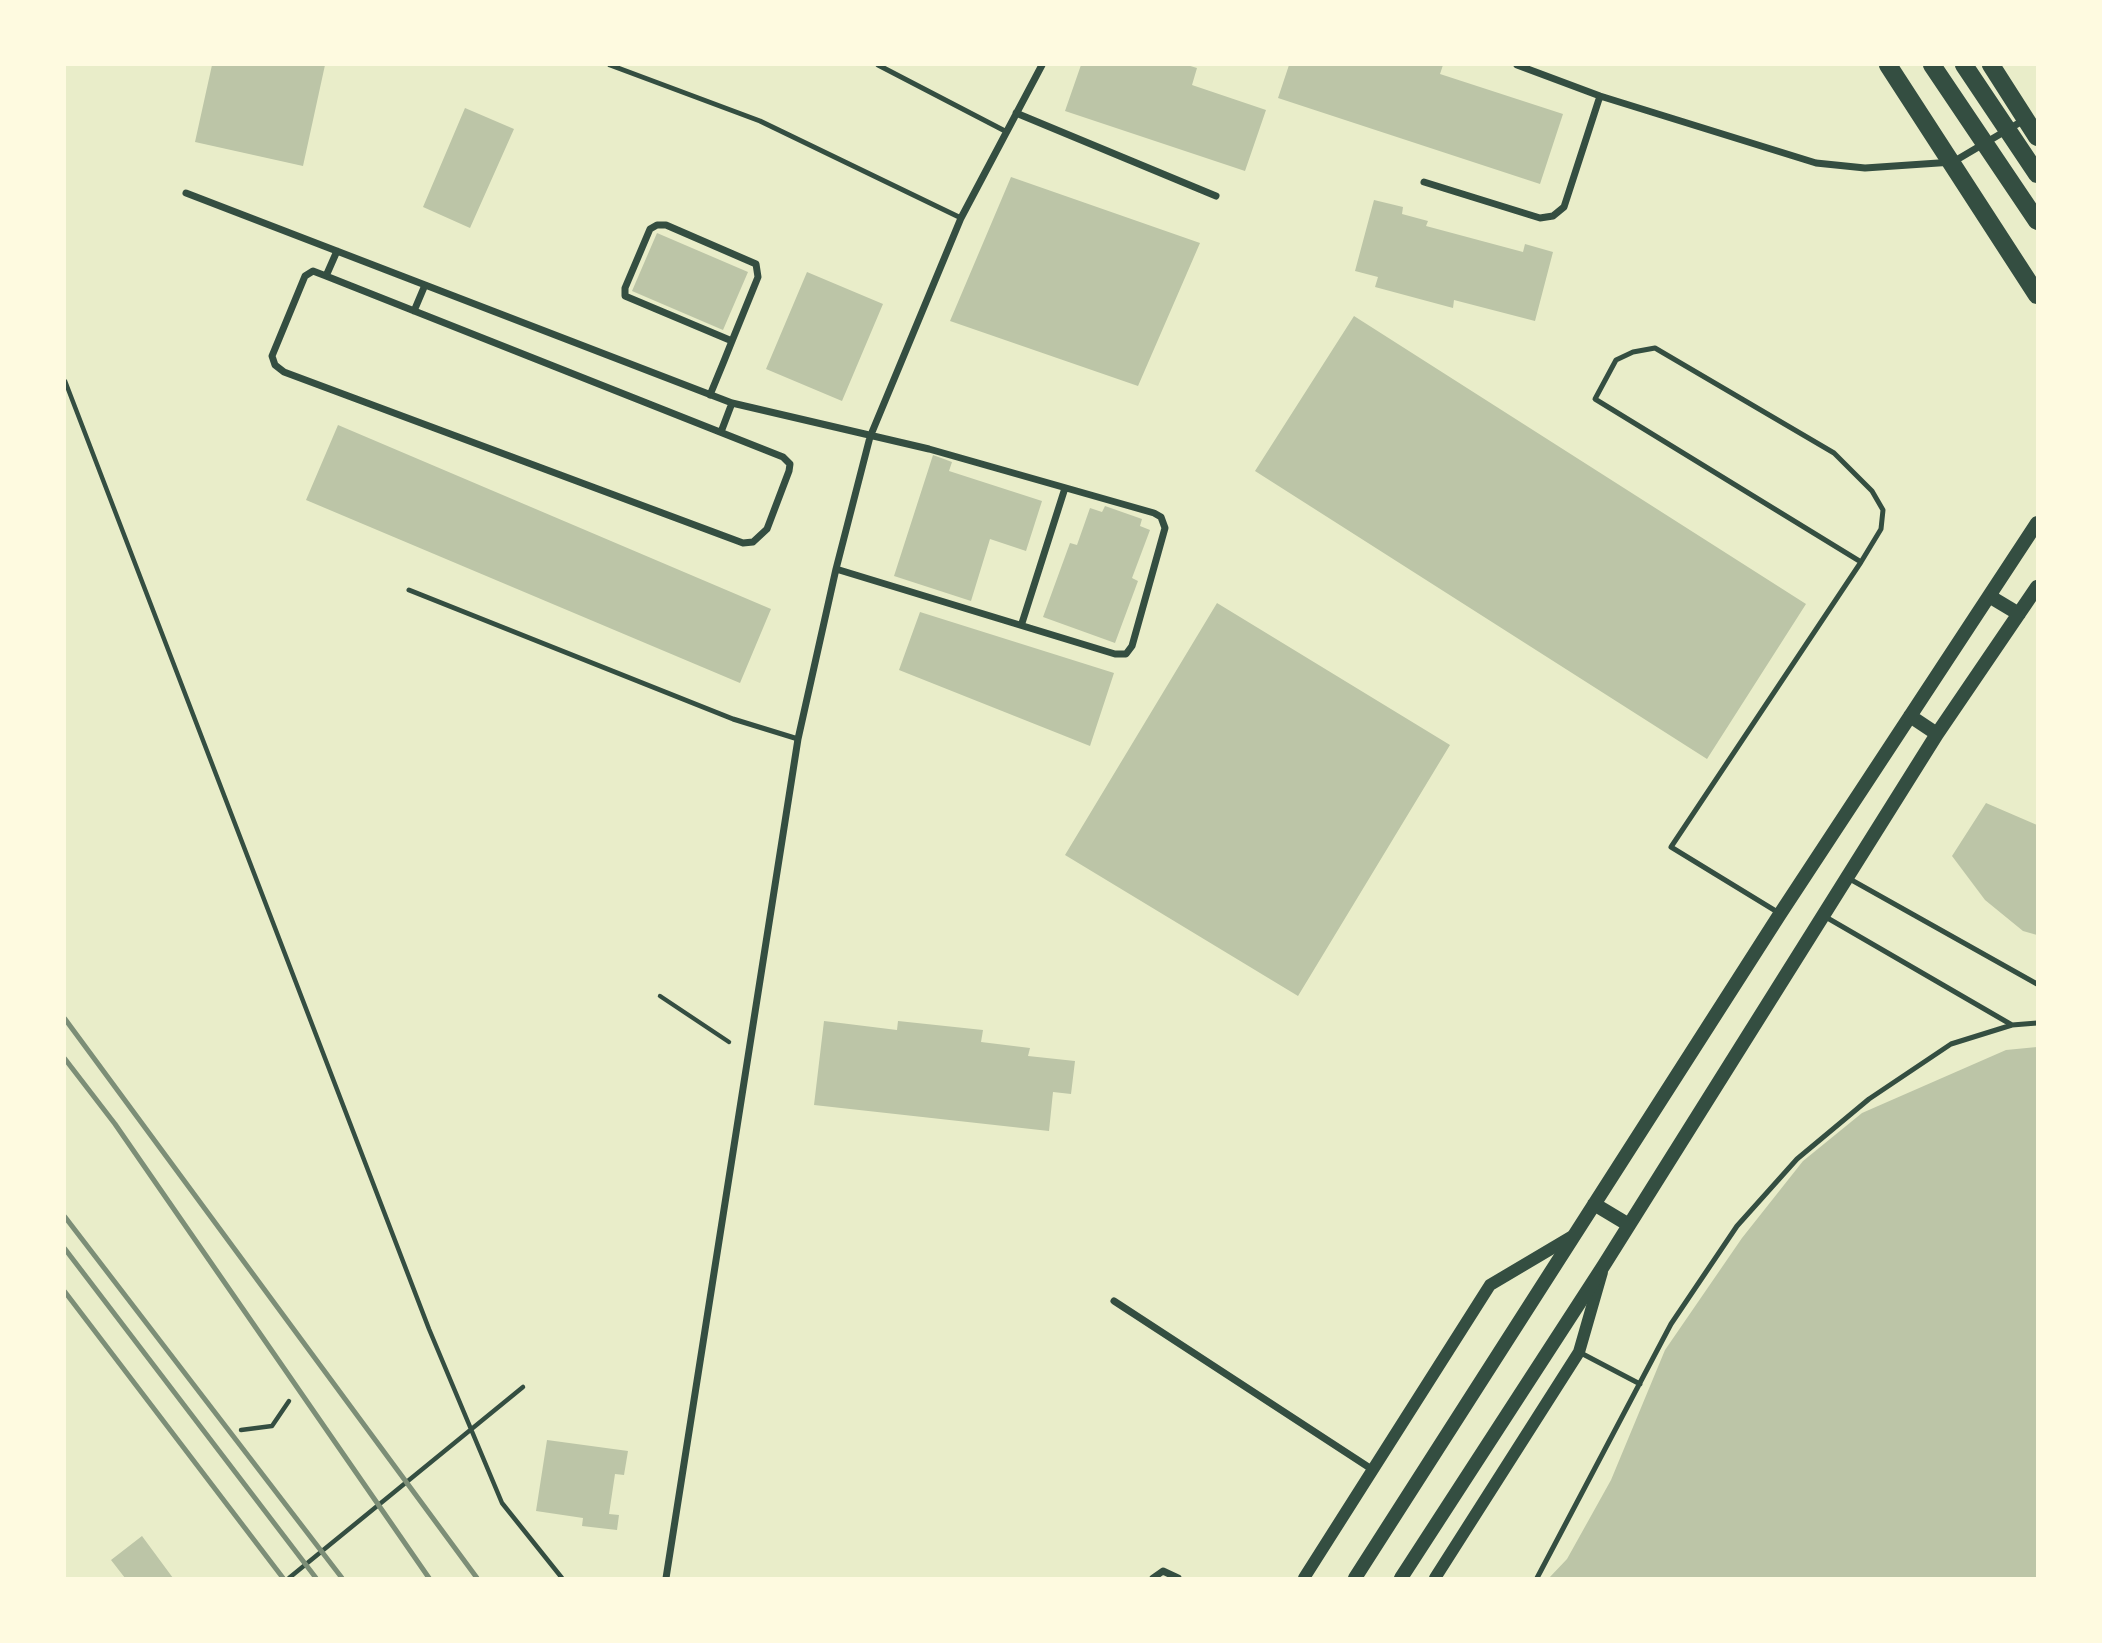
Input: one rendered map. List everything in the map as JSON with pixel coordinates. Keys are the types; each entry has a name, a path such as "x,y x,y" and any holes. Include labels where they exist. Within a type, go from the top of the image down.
{"main road":[{"path":"1888,65 1954,162 2037,295"},
{"path":"1931,65 2037,221"},
{"path":"1964,65 2037,174"},
{"path":"1990,65 2037,137"},
{"path":"1355,1578 1571,1237 2037,523"},
{"path":"1401,1578 1604,1265 1937,734 2037,587"},
{"path":"1989,596 2019,614"},
{"path":"1910,716 1937,734"},
{"path":"1594,1204 1629,1225"}],"street":[{"path":"666,1578 798,739 836,569 870,437 961,218 1042,65"},
{"path":"1517,65 1600,96 1816,163 1865,168 1954,162 2026,119"},
{"path":"1424,182 1540,218 1553,216 1564,207 1600,96"},
{"path":"1016,113 1216,196"},
{"path":"186,193 732,403 929,449 1154,513 1164,522 1165,528 1132,646 1126,654 1115,654 836,569"},
{"path":"710,395 732,341 758,277 757,264 666,225 657,225 650,229 625,288 625,296 732,341"},
{"path":"326,276 337,251"},
{"path":"313,271 326,276 783,457 790,464 767,528 752,542 743,543 284,372 275,365 272,356 305,276 313,271"},
{"path":"414,311 425,285"},
{"path":"721,432 732,403"},
{"path":"1022,624 1065,488"},
{"path":"1304,1578 1490,1285 1571,1237"},
{"path":"1435,1578 1579,1352 1604,1265"},
{"path":"1114,1301 1373,1470"},
{"path":"1153,1578 1163,1571 1178,1578"}],"lane":[{"path":"610,65 760,121 961,218"},
{"path":"878,65 1006,131"},
{"path":"1780,914 1671,847 1861,562 1881,529 1883,510 1872,491 1834,453 1655,348 1633,352 1616,360 1595,399 1861,562"},
{"path":"409,590 733,719 798,739"},
{"path":"1848,878 2037,984"},
{"path":"1824,916 2012,1025"},
{"path":"1537,1578 1671,1324 1737,1226 1797,1159 1869,1099 1951,1044 2012,1025 2037,1023"},
{"path":"1579,1352 1640,1384"}],"path":[{"path":"65,381 434,1340 502,1503 562,1578"},
{"path":"660,996 747,1054"},
{"path":"289,1578 523,1387"},
{"path":"241,1430 272,1426 289,1401"}],"building":[{"path":"212,65 325,65 303,166 195,142"},
{"path":"1081,65 1187,65 1197,68 1192,85 1266,110 1245,171 1065,111"},
{"path":"1289,65 1443,65 1440,74 1563,114 1540,184 1278,98"},
{"path":"465,108 514,129 470,228 423,207"},
{"path":"1011,177 1200,243 1138,386 950,321"},
{"path":"1374,200 1403,207 1402,214 1428,221 1426,226 1523,252 1525,244 1553,252 1535,321 1454,300 1453,308 1375,287 1378,277 1355,271"},
{"path":"657,233 748,272 723,330 632,291"},
{"path":"807,272 883,304 842,401 766,369"},
{"path":"1354,316 1806,604 1707,759 1255,471"},
{"path":"338,425 771,609 740,683 306,500"},
{"path":"933,455 952,462 949,471 1042,501 1026,551 990,539 971,601 894,576"},
{"path":"1105,506 1142,519 1140,526 1150,530 1132,578 1138,581 1115,643 1043,617 1070,543 1077,545 1090,508 1102,512"},
{"path":"1217,603 1450,745 1298,996 1065,855"},
{"path":"920,612 1114,673 1090,746 899,670"},
{"path":"1986,803 2037,825 2037,935 2023,931 1985,900 1952,856"},
{"path":"824,1021 897,1030 898,1021 983,1030 981,1042 1030,1048 1028,1056 1075,1061 1071,1094 1053,1092 1049,1131 814,1105"},
{"path":"2037,1047 2037,1578 1549,1578 1567,1559 1611,1480 1665,1350 1742,1238 1803,1161 1862,1113 2006,1050"},
{"path":"547,1440 628,1451 624,1475 615,1474 609,1514 619,1515 617,1530 582,1526 583,1518 536,1511"},
{"path":"142,1536 173,1578 125,1578 111,1560"}],"railway":[{"path":"65,1019 477,1578"},
{"path":"65,1059 115,1124 429,1578"},
{"path":"65,1217 342,1578"},
{"path":"65,1249 316,1578"},
{"path":"65,1292 283,1578"}]}
